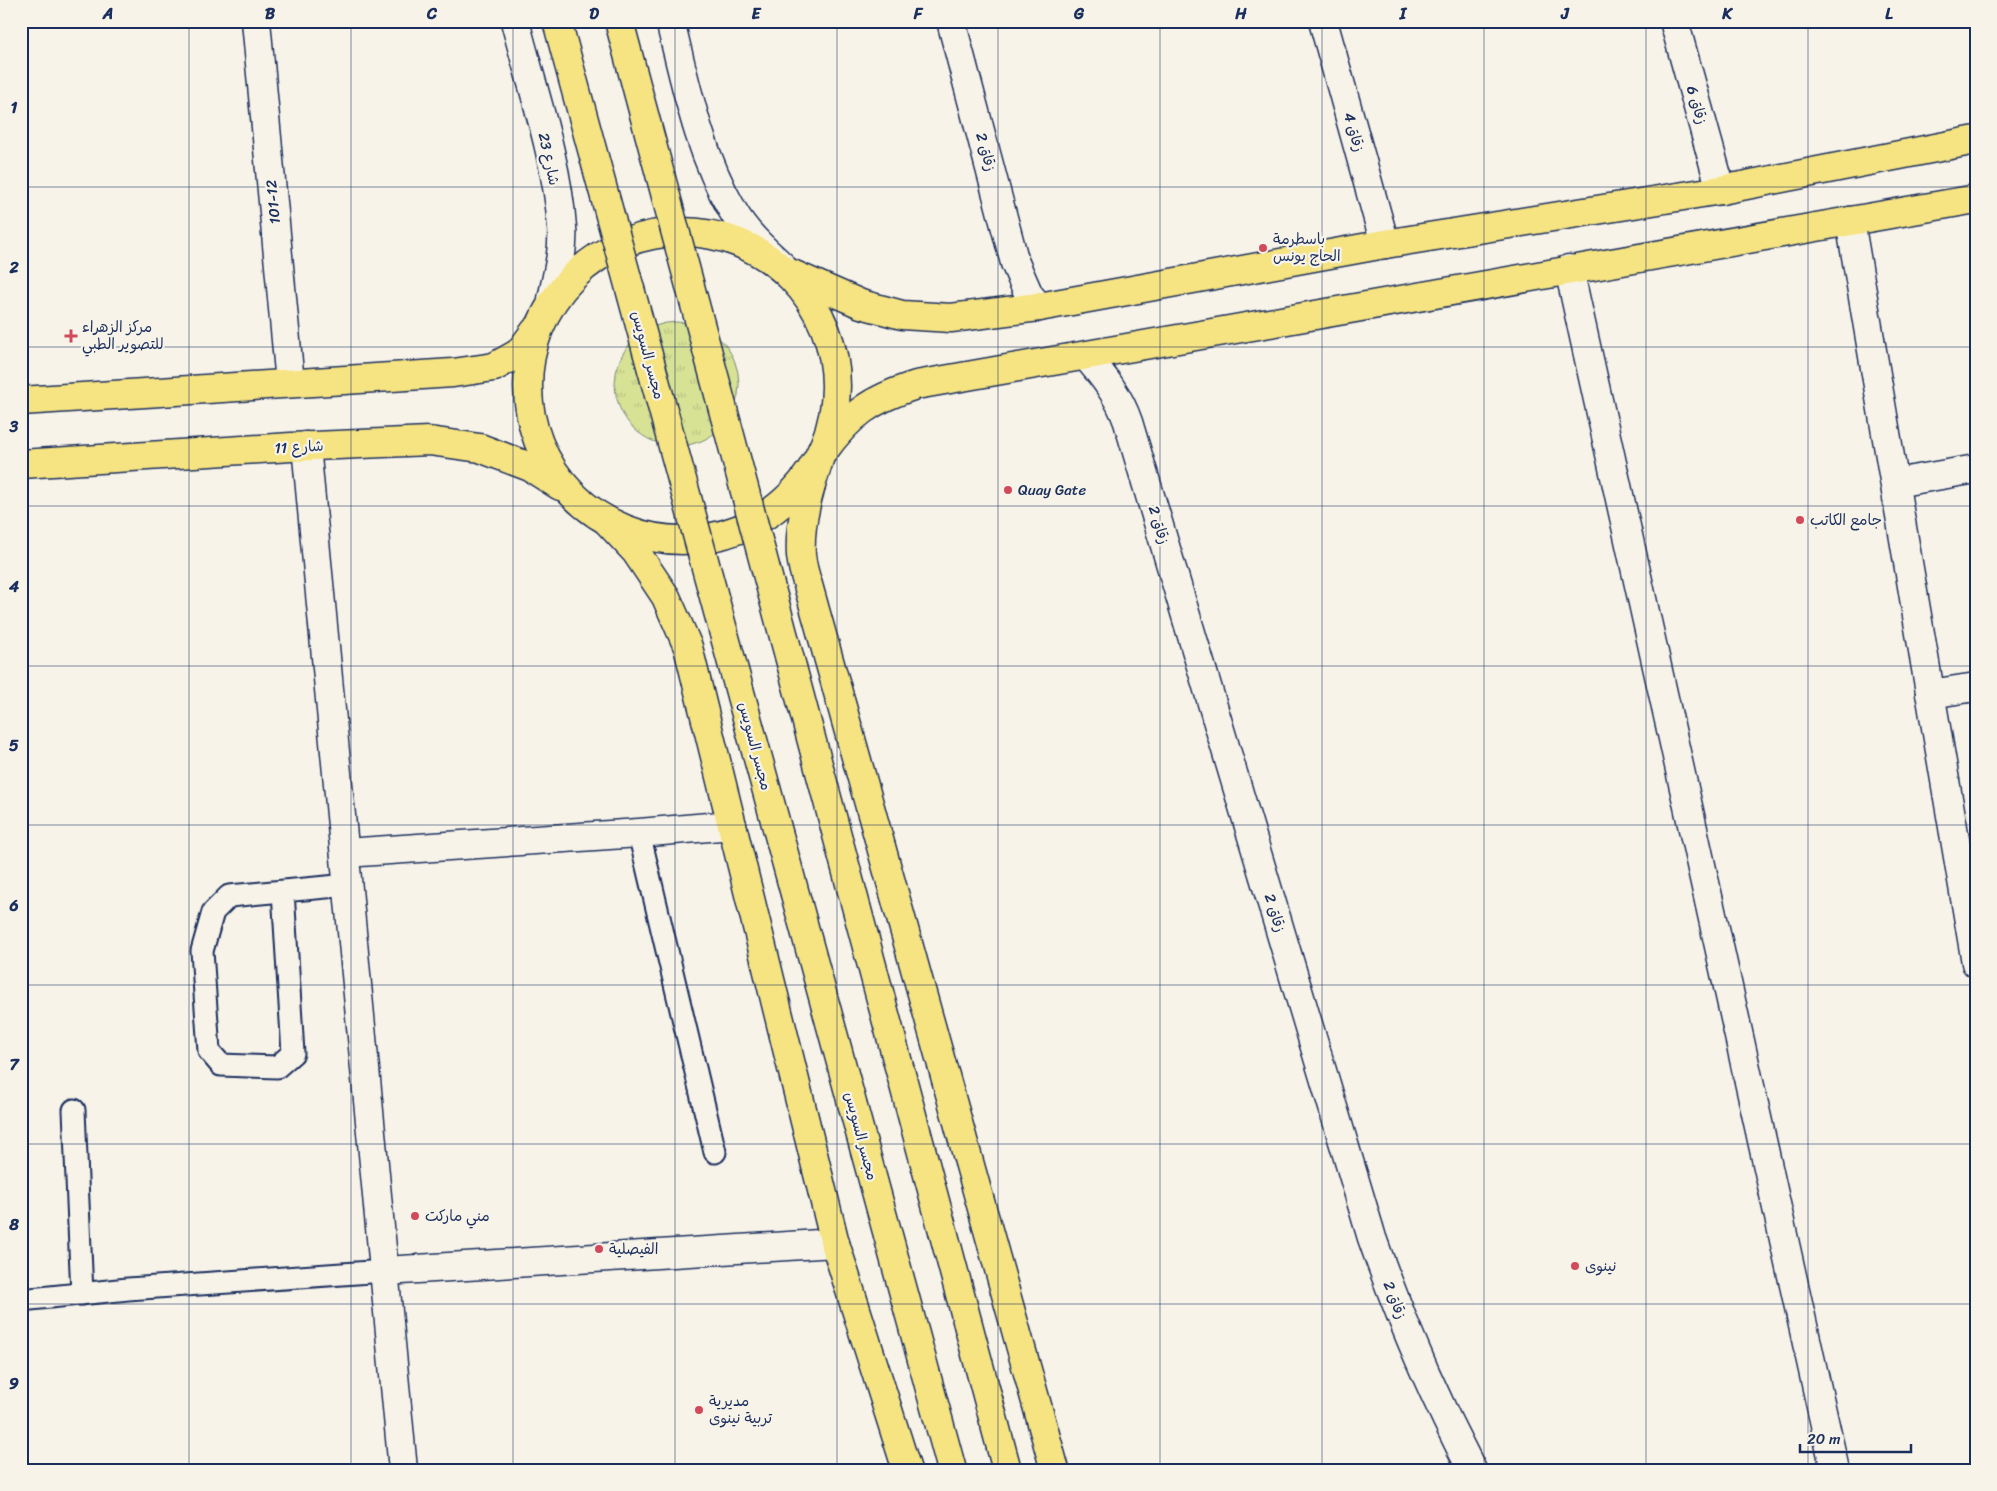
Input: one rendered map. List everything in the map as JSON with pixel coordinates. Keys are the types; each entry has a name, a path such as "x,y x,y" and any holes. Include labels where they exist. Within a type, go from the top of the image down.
{"main road":[{"name":"مجسر السويس","path":"557,21 952,1470"},
{"path":"619,21 1007,1470"},
{"path":"21,401 453,373 494,367 520,353 552,299 588,262 633,238 685,230 735,240 785,269 862,304 902,315 951,318 1039,307 1386,244 1721,190 1976,140"},
{"path":"607,521 653,538 702,540 749,526 789,498 839,429 863,409 887,394 916,385 1976,199"},
{"path":"785,269 819,312 835,358 837,406 805,503 801,530 801,557 805,576 1054,1470"},
{"path":"537,327 527,370 529,412 542,454 566,490 607,521 636,552 666,597 688,647 835,1243 907,1470"},
{"name":"شارع 11","path":"21,464 306,446 429,442 480,448 530,467 566,490"}],"street":[{"name":"101-12","path":"256,21 290,383"},
{"name":"شارع 23","path":"514,21 553,168 562,228 559,268 552,299"},
{"path":"670,21 698,129 716,177 733,211 757,243 785,269"},
{"name":"زقاق 2","path":"951,21 1015,263 1029,294 1039,307"},
{"name":"زقاق 4","path":"1323,21 1386,244"},
{"name":"زقاق 6","path":"1674,21 1721,190"},
{"path":"1850,221 1930,694 1973,924 1976,963"},
{"path":"1569,269 1835,1470"},
{"name":"زقاق 2","path":"1086,356 1111,387 1121,404 1128,422 1372,1238 1395,1303 1421,1366 1472,1470"},
{"path":"306,446 404,1470"},
{"path":"1895,483 1976,469"},
{"path":"1930,694 1976,687"},
{"path":"345,854 732,825"},
{"path":"385,1272 835,1243"}],"lane":[{"path":"639,833 714,1152"},
{"path":"283,890 292,1053 277,1067 221,1065 209,1051 202,950 213,912 229,896 283,890 348,885"},
{"path":"74,1110 82,1294"},
{"path":"21,1300 128,1289 385,1272"}],"green space":[{"path":"677,322 701,327 721,340 734,360 739,384 734,408 721,428 701,441 677,446 653,441 633,428 620,408 615,384 620,360 633,340 653,327"}],"place":[{"name":"باسطرمة الحاج يونس","path":"1263,248"},
{"name":"مركز الزهراء للتصوير الطبي","path":"71,336"},
{"name":"Quay Gate","path":"1008,490"},
{"name":"جامع الكاتب","path":"1800,520"},
{"name":"مني ماركت","path":"415,1216"},
{"name":"الفيصلية","path":"599,1249"},
{"name":"نينوى","path":"1575,1266"},
{"name":"مديرية تربية نينوى","path":"699,1410"}]}
